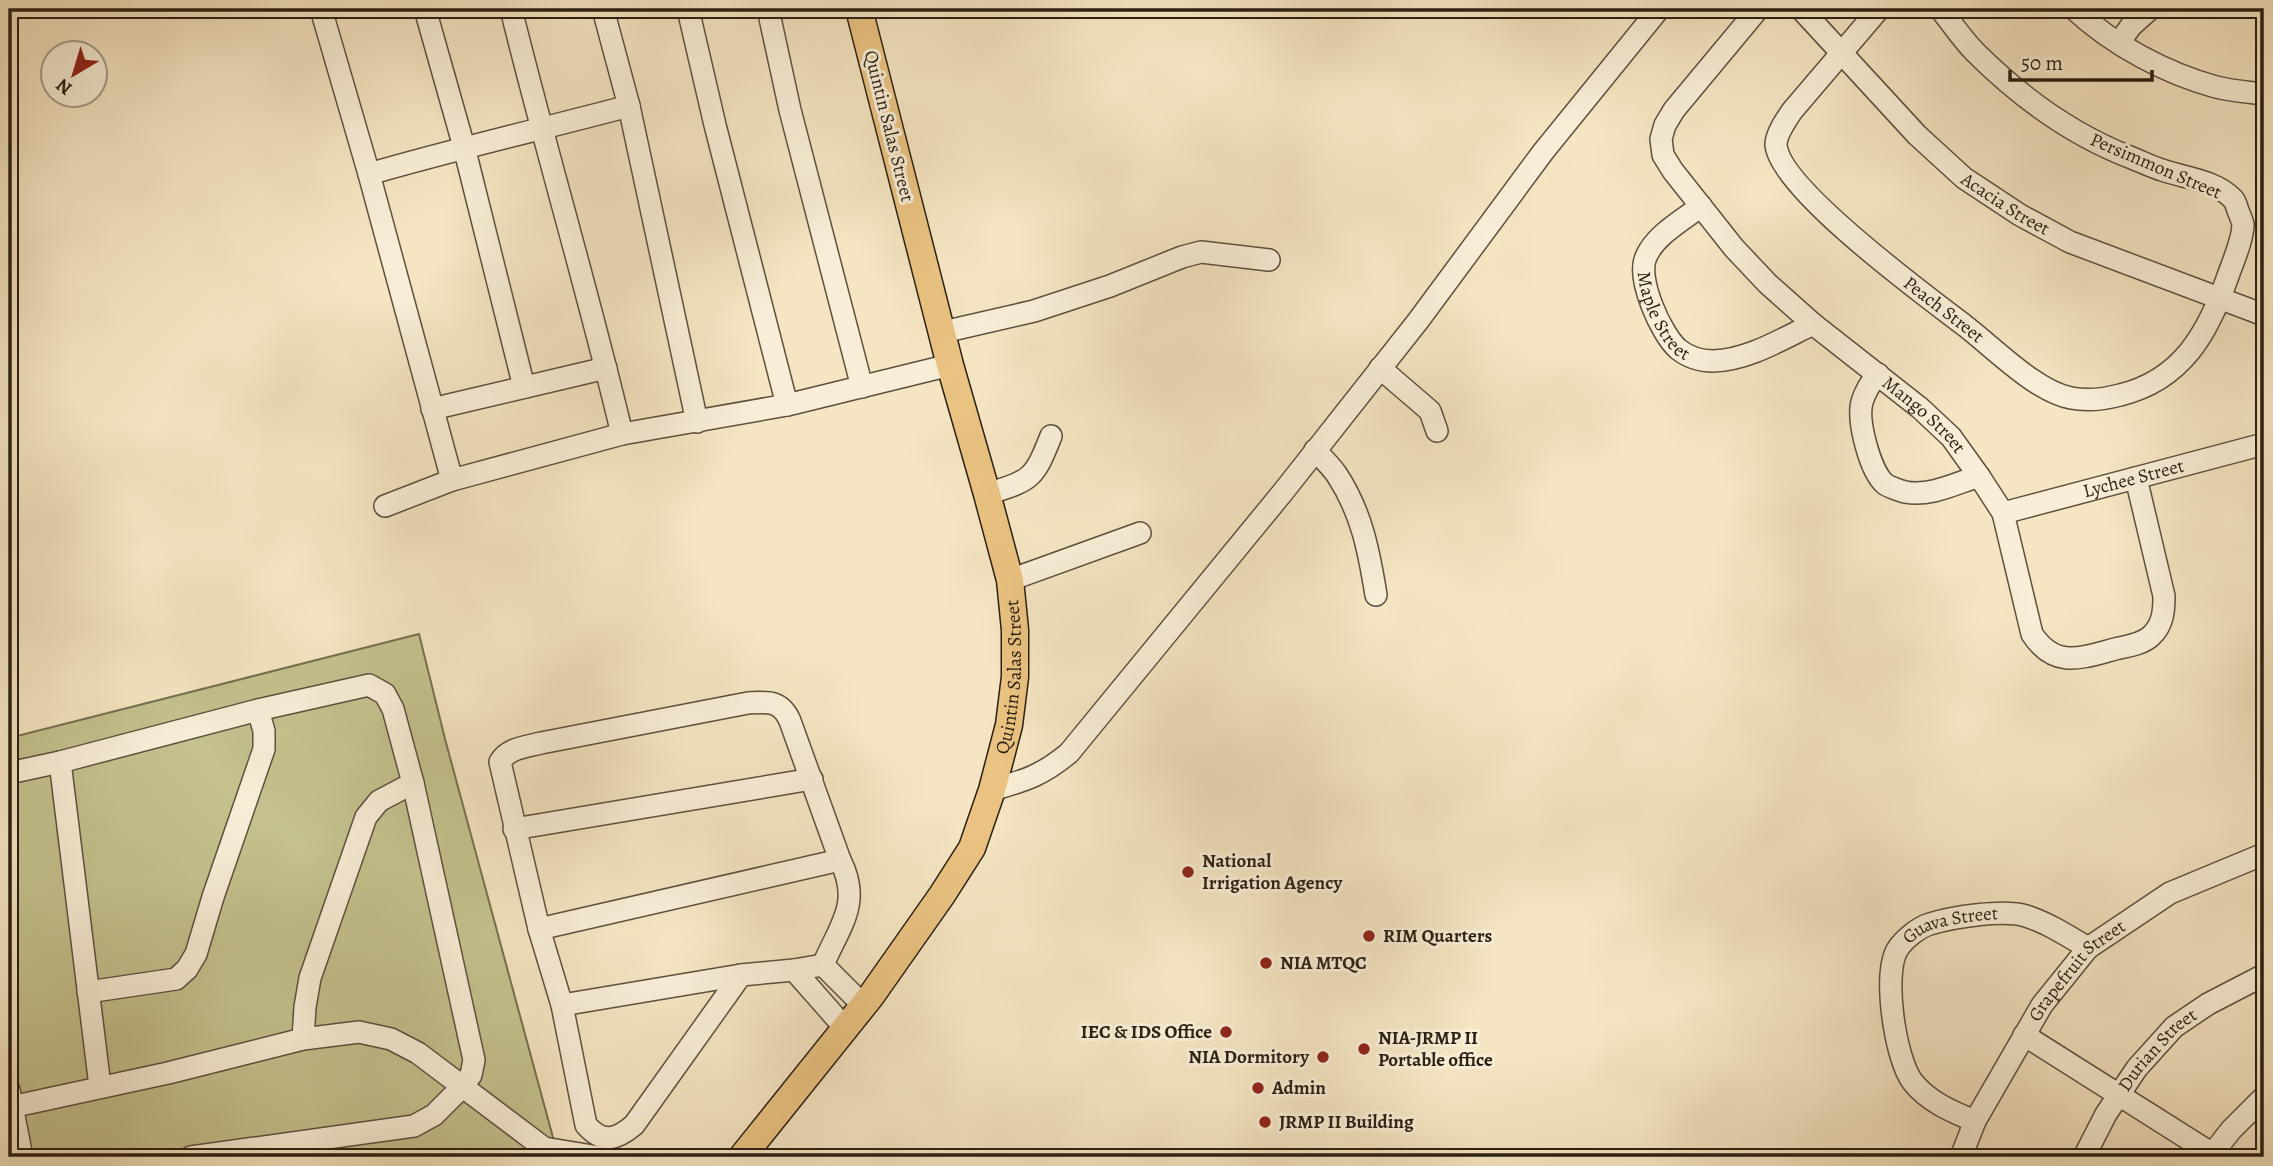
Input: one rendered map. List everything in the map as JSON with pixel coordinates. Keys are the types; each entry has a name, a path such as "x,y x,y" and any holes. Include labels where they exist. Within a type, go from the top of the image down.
{"main road":[{"name":"Quintin Salas Street","path":"742,1157 863,1005 942,895 972,848 992,790 1009,725 1015,677 1015,631 1010,580 950,365 859,9"}],"street":[{"path":"321,9 452,480"},
{"path":"425,9 464,147 524,387"},
{"path":"511,9 622,434"},
{"path":"603,9 629,106 697,422"},
{"path":"688,9 787,405"},
{"path":"768,9 790,110 862,387"},
{"path":"992,790 1033,778 1069,753 1283,492 1418,321 1543,152 1659,9"},
{"name":"Mango Street","path":"1758,9 1674,110 1661,139 1663,155 1742,257 1768,284 1812,324 1920,408 1951,437 2003,513 2032,634 2041,647 2052,654 2080,658 2142,643 2152,636 2160,624 2165,612 2164,596 2136,478"},
{"name":"Acacia Street","path":"1801,9 1917,135 1964,178 2020,215 2070,242 2264,315"},
{"path":"1841,52 1880,9"},
{"name":"Persimmon Street","path":"1941,9 1972,50 2014,88 2057,120 2098,145 2162,170 2210,184 2234,199 2243,223 2236,253 2220,297"},
{"path":"2074,9 2119,43 2164,68 2217,87 2264,94"},
{"path":"2119,43 2131,26 2150,9"},
{"name":"Peach Street","path":"1841,52 1782,127 1776,144 1781,161 1813,200 1897,275 1993,347 2036,384 2071,398 2106,398 2148,386 2183,361 2203,332 2220,297"},
{"path":"369,174 629,106"},
{"name":"Maple Street","path":"1701,206 1658,240 1649,250 1642,271 1658,317 1668,337 1679,349 1694,358 1713,361 1740,356 1770,345 1812,324"},
{"path":"943,332 1034,311 1201,252 1269,260"},
{"path":"385,506 452,480 622,434 787,405 950,365"},
{"path":"432,409 606,368"},
{"path":"1380,368 1430,411 1437,430"},
{"path":"1878,374 1861,404 1861,426 1868,456 1885,484 1905,492 1930,492 1979,476"},
{"path":"988,494 1028,478 1036,471 1051,436"},
{"name":"Lychee Street","path":"2003,513 2264,444"},
{"path":"1315,450 1337,474 1361,521 1376,595"},
{"path":"1010,580 1140,533"},
{"path":"9,773 369,685 385,694 393,709 474,1060 471,1075 434,1115 414,1126 191,1157"},
{"path":"741,975 634,1125 616,1137 605,1138 594,1133 586,1125 562,1005 514,829 500,762 509,752 541,743 748,704 772,702 781,706 790,721 812,779 851,891 848,908 823,965"},
{"path":"88,992 176,979 187,969 196,954 264,749 264,731 258,710"},
{"path":"60,762 100,1086"},
{"path":"514,829 812,779"},
{"path":"303,1039 310,978 366,817 379,801 412,783"},
{"name":"Grapefruit Street","path":"1961,1157 1975,1121 2042,1005 2088,948 2170,893 2264,854"},
{"path":"540,929 840,860"},
{"name":"Guava Street","path":"1975,1121 1928,1097 1911,1079 1900,1049 1892,1014 1893,966 1897,951 1910,936 1928,924 1983,914 2023,915 2045,923 2088,948"},
{"path":"823,965 863,1005"},
{"path":"562,1005 741,975 823,965"},
{"path":"794,970 845,1028"},
{"name":"Durian Street","path":"2084,1157 2119,1094 2137,1068 2174,1027 2208,1004 2264,975"},
{"path":"22,1157 10,1098 100,1086 168,1073 303,1039 359,1032 391,1040 418,1053 544,1148 600,1157"},
{"path":"2024,1035 2213,1156 2231,1130 2264,1097"}],"shaded area":[{"path":"419,634 558,1156 590,1146 629,1153 635,1157 9,1157 9,738"}],"place":[{"name":"National Irrigation Agency","path":"1188,872"},
{"name":"RIM Quarters","path":"1369,936"},
{"name":"NIA MTQC","path":"1266,963"},
{"name":"IEC & IDS Office","path":"1226,1032"},
{"name":"NIA-JRMP II Portable office","path":"1364,1049"},
{"name":"NIA Dormitory","path":"1323,1057"},
{"name":"Admin","path":"1258,1088"},
{"name":"JRMP II Building","path":"1265,1122"}]}
